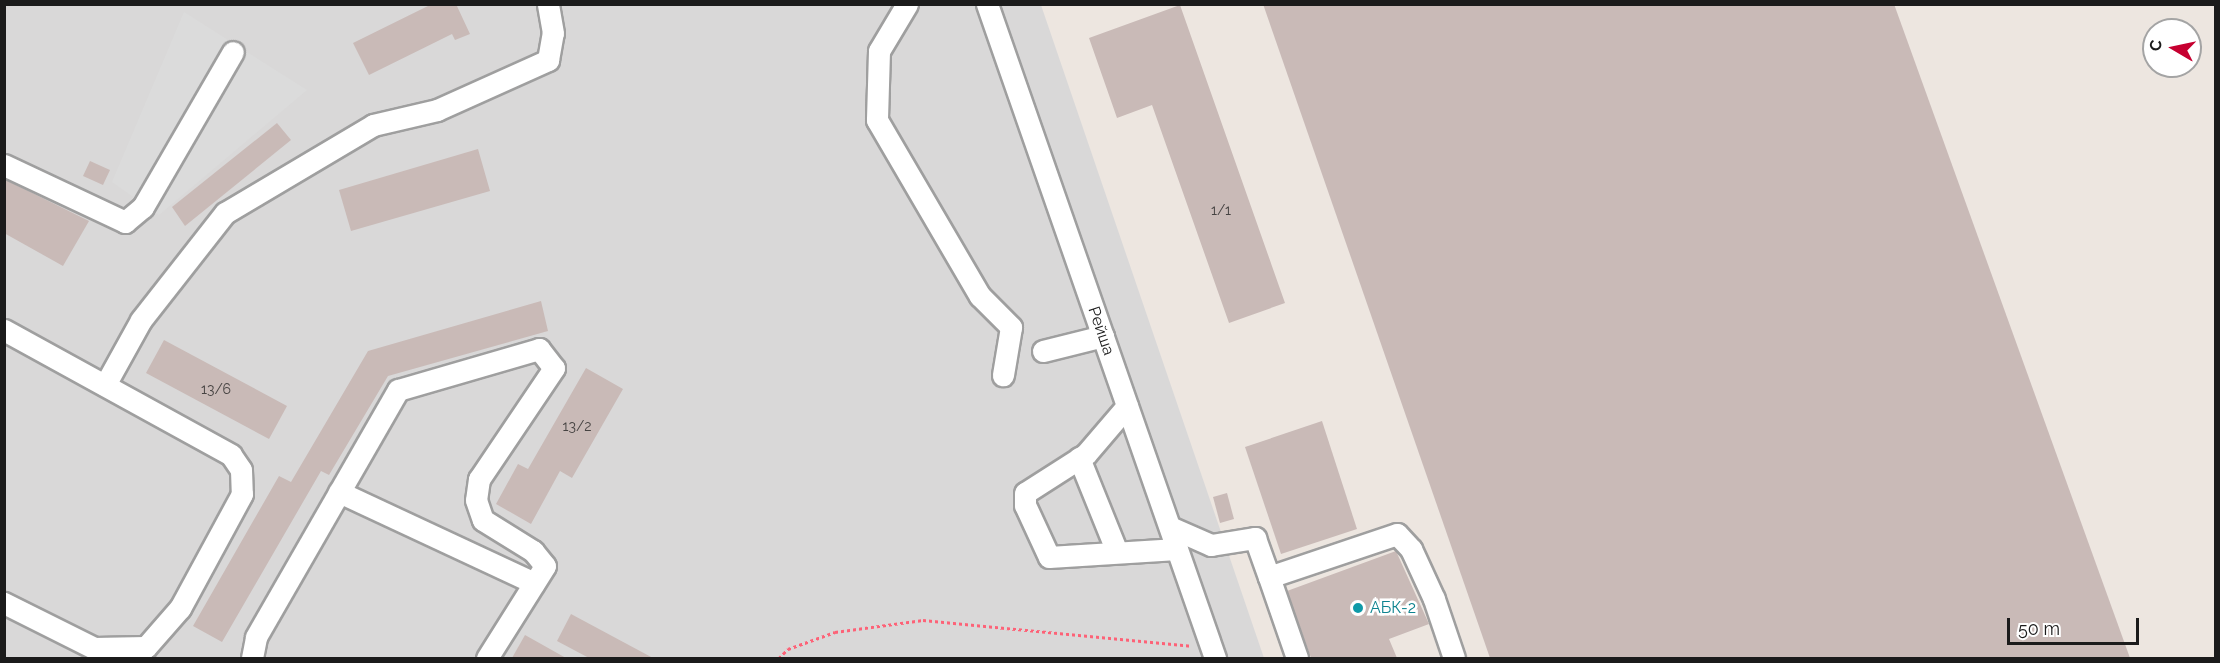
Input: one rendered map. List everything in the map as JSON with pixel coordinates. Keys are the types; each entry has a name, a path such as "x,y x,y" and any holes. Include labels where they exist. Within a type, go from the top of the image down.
{"street":[{"path":"105,386 141,320 225,213 373,125 437,110 548,60 553,33 548,4"},
{"path":"907,4 879,51 876,120 974,287 1011,327 1003,375"},
{"name":"Рейша","path":"987,4 1213,653"},
{"path":"4,165 125,222 143,207 233,52"},
{"path":"4,330 231,455 241,470 242,494 180,608 146,647 94,648 4,603"},
{"path":"1043,351 1103,336"},
{"path":"252,658 256,637 398,390 539,349 554,368 479,479 476,500 483,520 540,557 544,566 487,658"},
{"path":"1128,406 1079,458 1024,493 1041,549 1061,560 1117,552 1177,549"},
{"path":"1079,458 1117,552"},
{"path":"339,492 534,583"},
{"path":"1170,527 1211,545 1255,538 1297,658"},
{"path":"1269,577 1397,534 1411,549 1434,599 1454,658"}],"path":[{"path":"779,658 788,649 836,632 923,620 1036,635 1213,653"}],"shaded area":[{"path":"4,5 1041,5 1264,658 5,658"},
{"path":"184,12 307,90 159,215 112,182"}],"building":[{"path":"432,4 456,4 470,34 455,40 452,34 369,75 353,43"},
{"path":"1263,4 1894,4 2130,658 1490,658"},
{"path":"1180,5 1285,303 1229,323 1152,105 1117,118 1089,38"},
{"path":"277,123 291,140 185,226 172,207"},
{"path":"478,149 490,191 351,231 339,190"},
{"path":"90,161 110,170 103,185 83,176"},
{"path":"4,179 89,221 63,266 4,233"},
{"path":"541,301 548,331 388,376 329,475 321,471 222,642 193,626 279,476 291,482 368,351"},
{"path":"164,340 287,406 269,439 146,373"},
{"path":"586,368 623,389 572,478 560,471 531,524 496,504 518,464 528,469"},
{"path":"1322,421 1357,529 1281,554 1245,447"},
{"path":"1227,493 1234,519 1220,523 1213,497"},
{"name":"АБК-2","path":"1396,551 1429,624 1389,639 1397,658 1311,658 1287,591"},
{"path":"571,614 653,658 589,658 557,641"},
{"path":"525,635 566,658 512,658"}],"place":[{"name":"АБК-2","path":"1358,608"}]}
